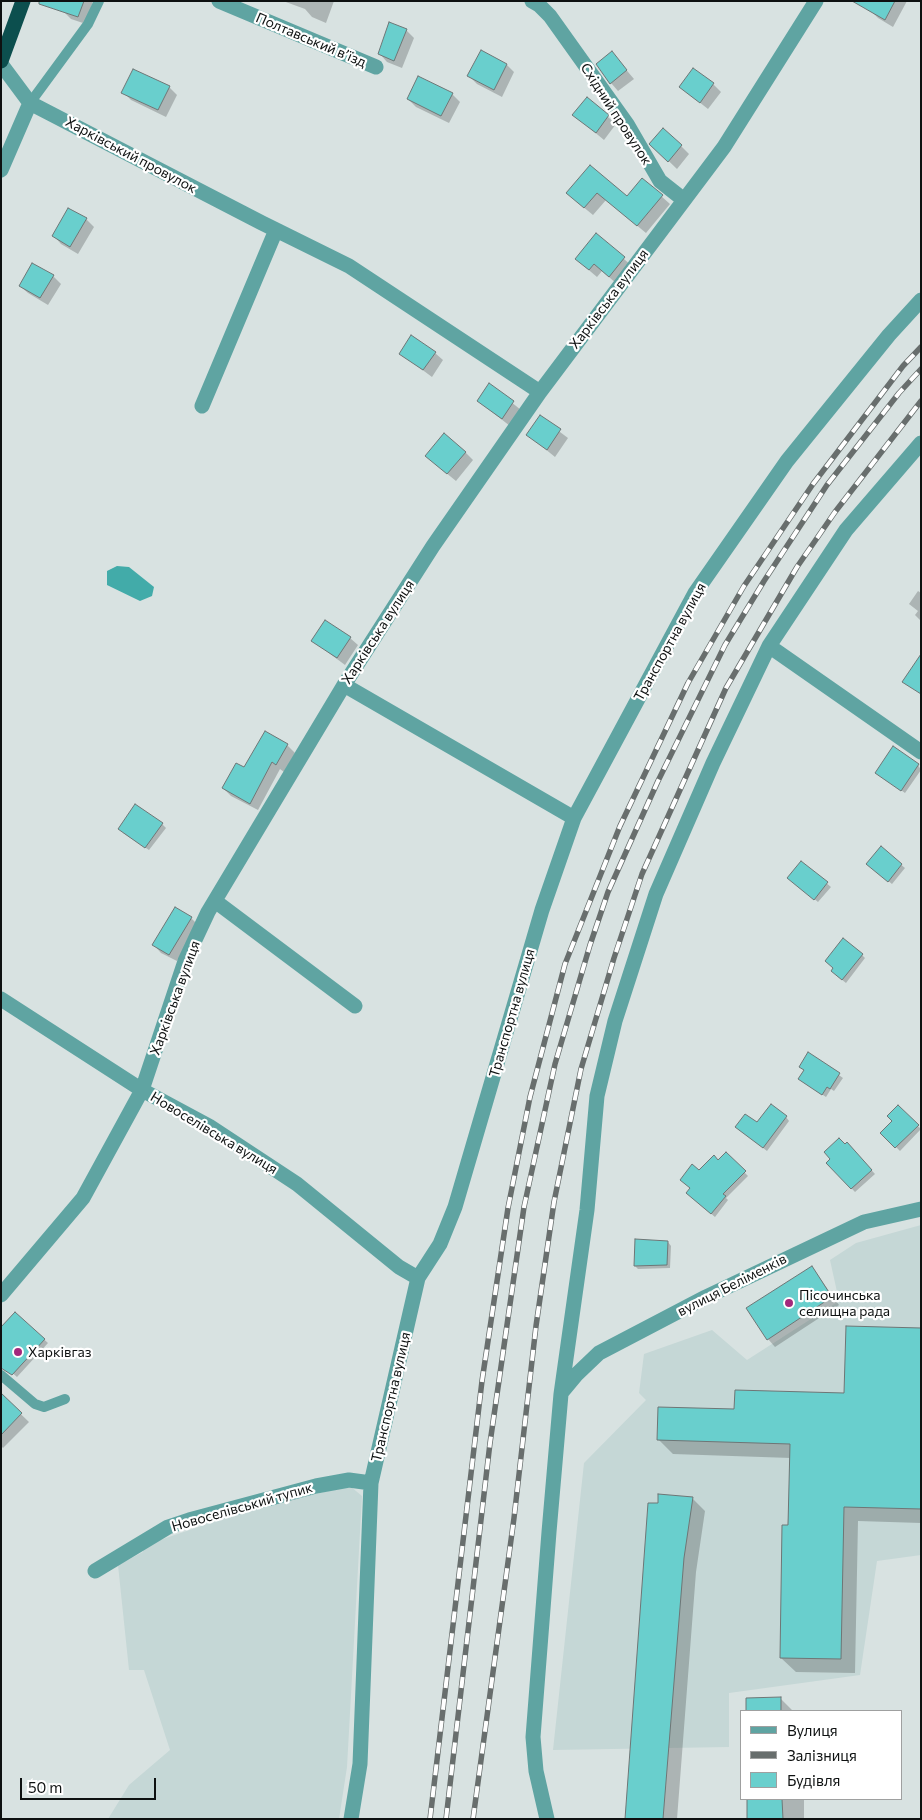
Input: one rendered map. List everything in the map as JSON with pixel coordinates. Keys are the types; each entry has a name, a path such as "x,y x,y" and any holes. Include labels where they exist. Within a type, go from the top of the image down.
{"highway":[{"path":"1,62 23,1"}],"street":[{"name":"Полтавський в’їзд","path":"219,1 376,67"},
{"name":"Східний провулок","path":"532,1 550,16 627,124 660,181 684,200"},
{"name":"Харківська вулиця","path":"1,1295 83,1198 142,1090 185,961 215,901 344,685 433,546 540,392 724,147 816,1"},
{"name":"Харківський провулок","path":"1,62 30,103 349,266 383,286 540,392"},
{"path":"1,170 30,103"},
{"path":"202,406 276,230"},
{"name":"Транспортна вулиця","path":"351,1819 360,1764 371,1483 418,1278 440,1244 455,1207 542,910 574,818 695,593 787,461 889,335 921,300"},
{"path":"547,1819 536,1771 533,1737 561,1394 587,1210 597,1096 615,1021 656,894 712,763 769,646 846,530 920,446"},
{"path":"769,646 921,752"},
{"path":"344,685 574,818"},
{"path":"215,901 355,1006"},
{"name":"Новоселівська вулиця","path":"1,999 142,1090 209,1126 297,1184 399,1266 418,1278"},
{"name":"вулиця Беліменків","path":"561,1394 577,1374 599,1353 706,1297 864,1222 921,1209"},
{"name":"Новоселівський тупик","path":"94,1571 168,1527 189,1520 316,1486 349,1480 371,1483"}],"lane":[{"path":"30,103 88,24 99,1"},
{"path":"1,1375 35,1404 44,1406 65,1399"}],"shaded area":[{"path":"921,1225 921,1555 877,1561 860,1675 729,1693 729,1747 553,1750 584,1463 646,1400 639,1393 644,1354 712,1330 747,1360 839,1301 830,1260 856,1243"},
{"path":"350,1486 362,1496 347,1767 339,1819 108,1819 129,1785 170,1750 144,1670 129,1670 118,1565 143,1552 142,1546 255,1508"}],"water":[{"path":"117,566 129,567 154,587 152,596 140,601 107,585 107,571"}],"building":[{"path":"39,1 84,1 78,17 39,4"},
{"path":"852,1 895,1 885,20"},
{"path":"389,22 407,29 394,61 378,54"},
{"path":"481,50 507,64 494,90 467,76"},
{"path":"612,51 627,70 610,84 596,64"},
{"path":"693,68 714,83 700,103 679,87"},
{"path":"133,69 170,86 158,110 121,93"},
{"path":"418,76 453,93 441,116 407,99"},
{"path":"587,97 609,115 596,133 572,115"},
{"path":"663,128 682,145 668,162 649,144"},
{"path":"590,165 627,196 642,178 663,195 637,226 597,193 584,208 566,193"},
{"path":"68,208 87,218 70,247 52,236"},
{"path":"596,233 625,257 609,277 594,264 589,270 575,259"},
{"path":"32,263 54,275 40,298 19,286"},
{"path":"411,335 436,352 423,370 399,354"},
{"path":"489,383 514,401 502,419 477,401"},
{"path":"540,415 561,429 547,450 526,435"},
{"path":"444,433 466,452 447,474 425,456"},
{"path":"325,620 351,637 337,658 311,641"},
{"path":"921,654 921,694 902,682"},
{"path":"265,731 288,744 276,765 272,762 250,804 222,788 236,763 244,767"},
{"path":"893,746 919,764 901,791 875,773"},
{"path":"135,804 163,823 145,848 118,829"},
{"path":"881,846 902,864 888,882 866,864"},
{"path":"801,861 828,882 814,900 787,878"},
{"path":"175,907 192,917 169,955 152,945"},
{"path":"843,938 863,954 842,980 831,971 833,968 825,961"},
{"path":"808,1052 840,1073 830,1089 827,1087 822,1095 798,1079 804,1070 799,1067"},
{"path":"771,1104 787,1116 763,1148 735,1127 745,1114 757,1122"},
{"path":"898,1105 919,1125 895,1148 880,1133 892,1121 887,1116"},
{"path":"839,1138 845,1144 847,1142 872,1170 851,1189 826,1163 830,1159 824,1152"},
{"path":"726,1152 746,1171 723,1194 726,1196 711,1214 686,1193 690,1188 680,1180 692,1164 699,1170 714,1155 718,1160"},
{"path":"635,1239 668,1241 667,1265 634,1266"},
{"name":"Пісочинська селищна рада","path":"812,1266 832,1297 767,1340 746,1308"},
{"name":"Харківгаз","path":"15,1312 45,1339 12,1375 1,1368 1,1327"},
{"path":"846,1326 921,1328 921,1509 844,1507 841,1659 780,1658 782,1525 788,1525 790,1444 657,1440 658,1407 734,1409 735,1390 844,1393"},
{"path":"1,1393 22,1413 1,1435"},
{"path":"658,1494 693,1497 684,1558 663,1819 625,1819 648,1503 658,1503"},
{"path":"781,1697 781,1710 746,1710 746,1698"},
{"path":"747,1800 782,1800 783,1819 747,1819"}],"railway":[{"path":"430,1819 482,1381 508,1208 530,1097 565,964 620,826 688,683 744,586 813,484 903,366 921,347"},
{"path":"446,1819 490,1443 524,1207 555,1064 590,945 608,892 658,781 725,645 764,581 827,485 899,393 921,369"},
{"path":"473,1819 514,1518 536,1326 554,1202 581,1069 614,958 642,874 726,688 797,567 835,512 921,401"}],"place":[{"name":"Пісочинська селищна рада","path":"789,1303"},
{"name":"Харківгаз","path":"18,1352"}]}
